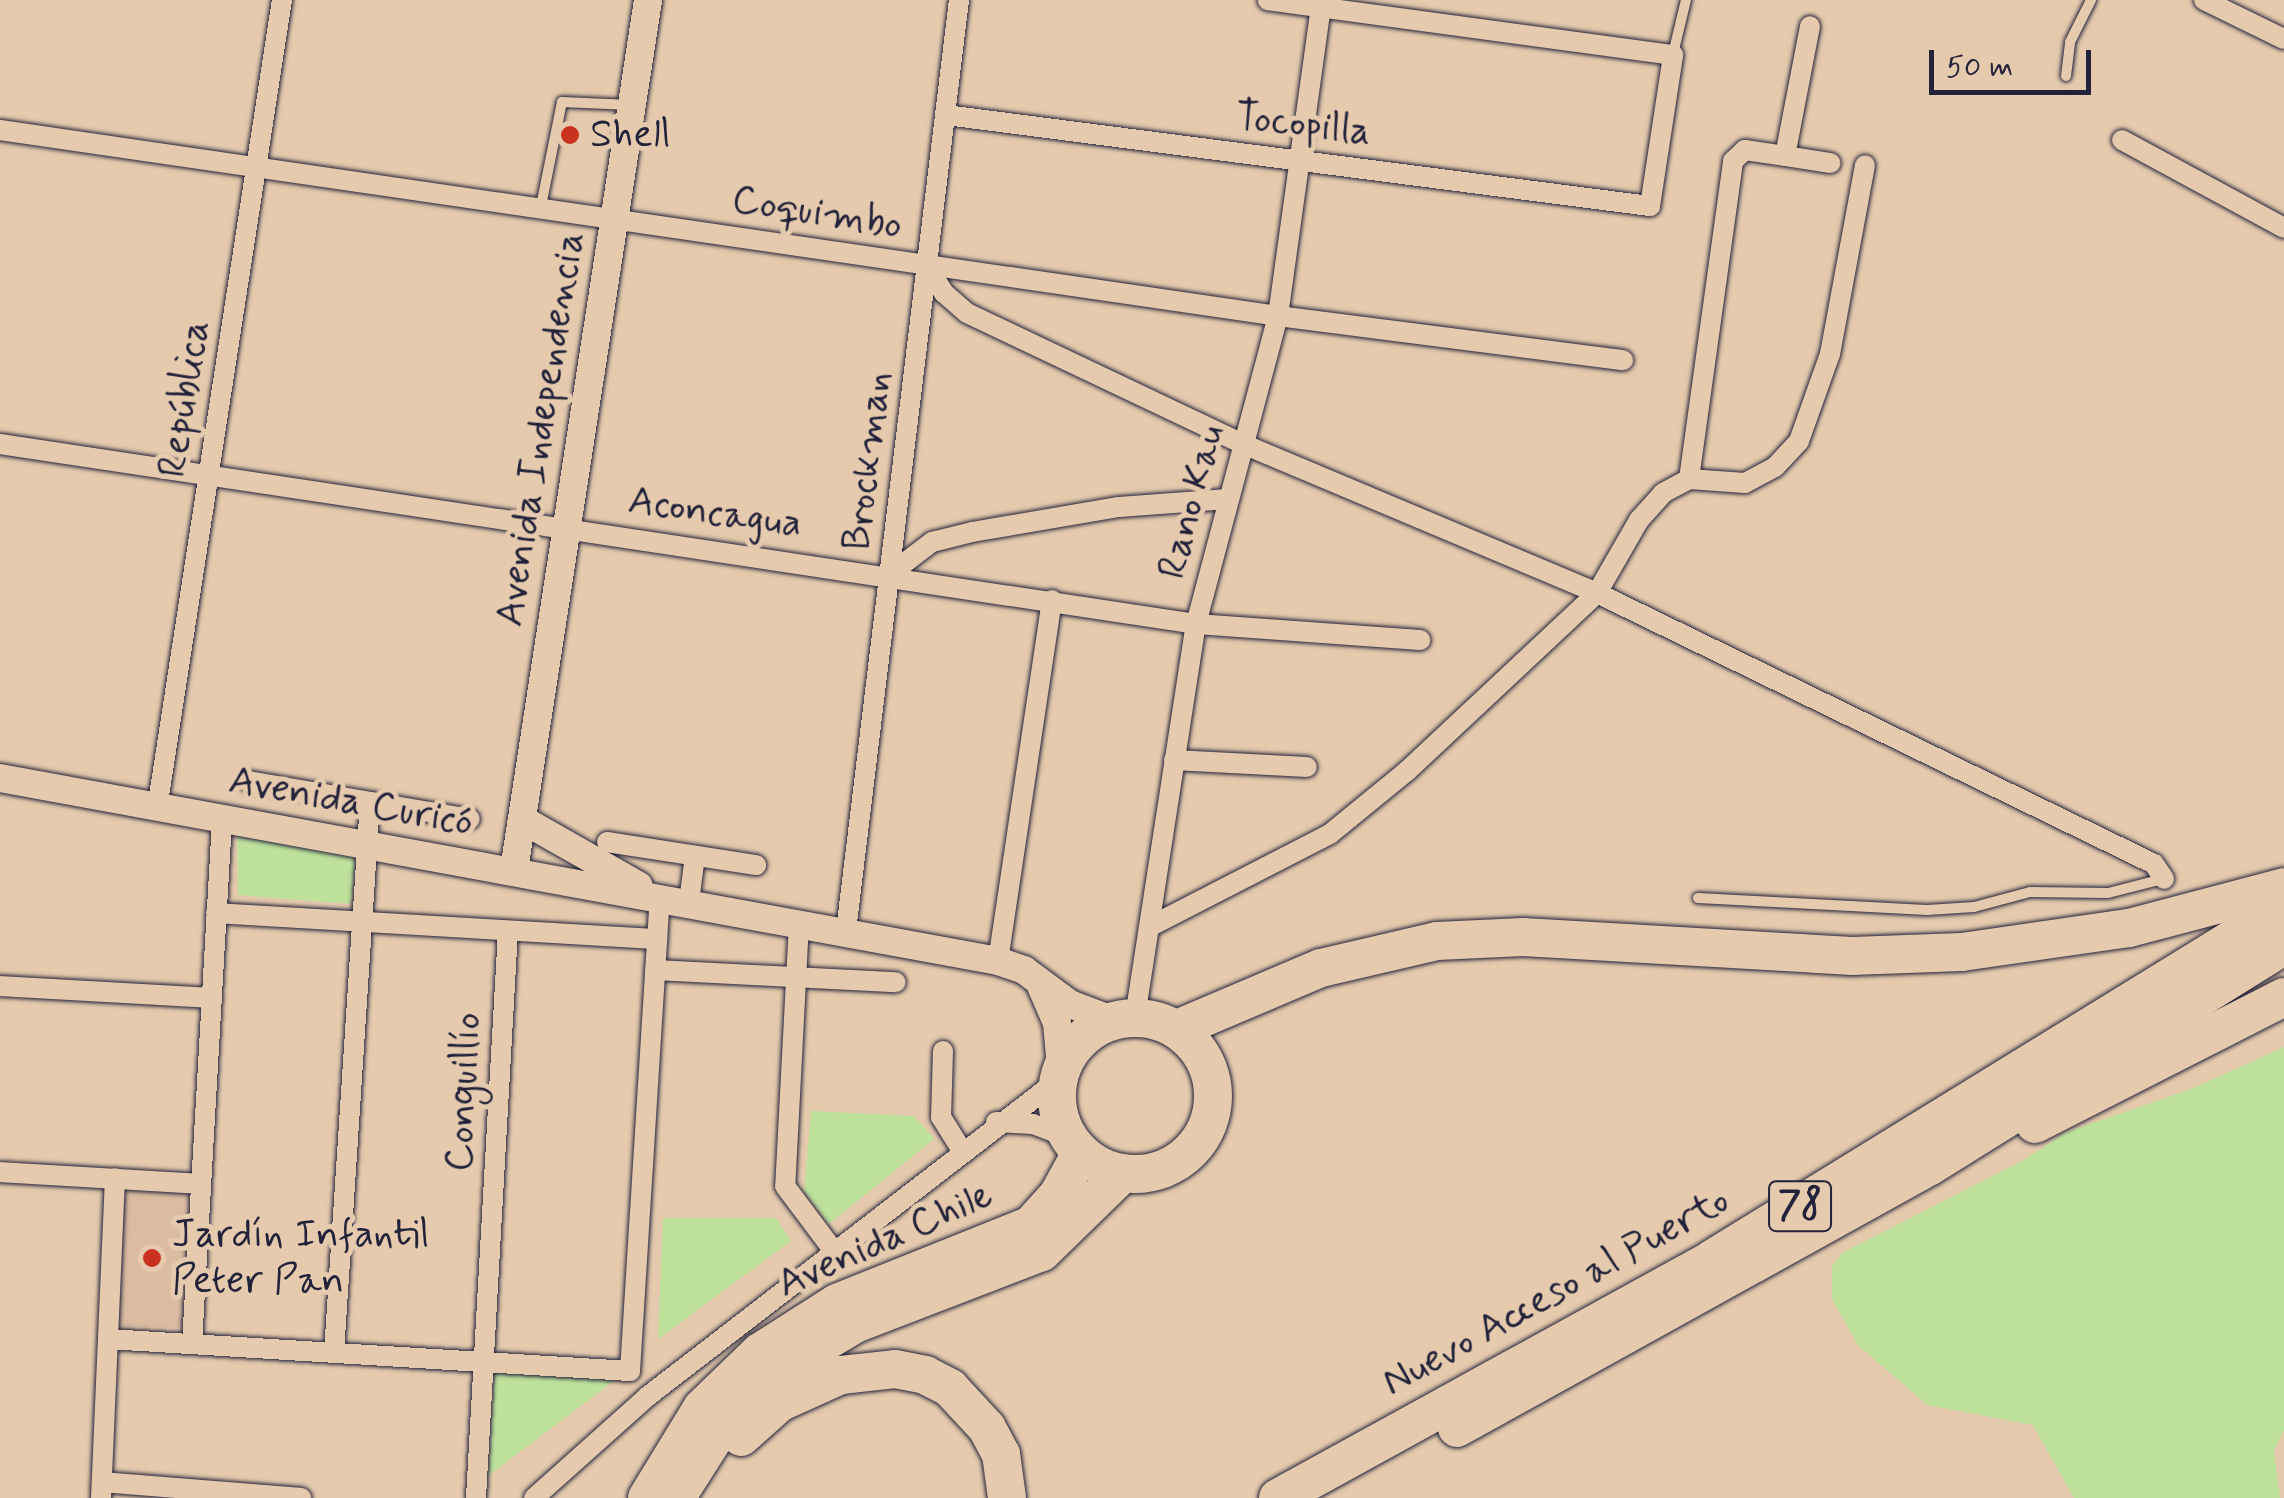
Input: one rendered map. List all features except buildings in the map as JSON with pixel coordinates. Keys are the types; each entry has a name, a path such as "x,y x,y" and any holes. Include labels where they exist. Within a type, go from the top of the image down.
{"highway":[{"path":"1177,1029 1210,1070 1209,1124 1175,1164 1123,1174 1075,1146 1058,1110 1059,1074 1081,1038 1124,1019 1177,1029 1321,968 1436,940 1523,937 1820,955 1962,952 2129,928 2284,887"},
{"name":"Nuevo Acceso al Puerto","path":"1278,1498 1728,1249 2284,907"},
{"name":"Nuevo Acceso al Puerto","path":"1327,1498 1930,1166 2284,946"},
{"path":"1930,1166 2031,1126 2284,997"},
{"name":"Avenida Chile","path":"647,1498 702,1408 760,1352 837,1303 1030,1224 1058,1195 1075,1146"},
{"name":"Avenida Chile","path":"676,1498 729,1418 794,1358 868,1318 1042,1252 1123,1174"},
{"path":"686,1498 780,1404 842,1374 895,1369 925,1374 969,1405 1001,1454 1007,1498"}],"main road":[{"name":"Avenida Independencia","path":"514,870 648,0"},
{"name":"Avenida Curicó","path":"0,778 998,960 1041,985 1124,1019"},
{"path":"523,820 660,898"},
{"path":"1041,985 1057,1023 1059,1074"}],"street":[{"name":"República","path":"157,808 282,0"},
{"name":"Brockman","path":"846,931 960,0"},
{"path":"1268,0 1673,55"},
{"path":"2204,0 2284,39"},
{"name":"Rano Kau","path":"1124,1019 1148,927 1196,624 1278,316 1321,7"},
{"path":"1785,156 1810,26"},
{"name":"Tocopilla","path":"946,115 1650,206 1673,55"},
{"name":"Coquimbo","path":"0,130 1278,316 1623,360"},
{"path":"2122,140 2284,228"},
{"path":"1689,479 1733,162 1745,150 1830,163"},
{"path":"1148,927 1330,834 1419,760 1597,593 1639,520 1662,493 1689,479 1745,483 1775,466 1799,441 1830,354 1865,165"},
{"path":"927,266 944,293 968,313 1244,444 1597,593 2154,864 2164,879"},
{"name":"Aconcagua","path":"0,444 890,574 1196,624 1420,640"},
{"path":"890,574 932,542 972,532 1102,509 1228,500"},
{"path":"998,960 1052,600"},
{"path":"1174,760 1306,767"},
{"name":"Avenida Curicó","path":"248,781 470,819"},
{"path":"334,1353 370,802"},
{"path":"192,1344 222,820"},
{"path":"607,842 756,866"},
{"path":"689,902 695,856"},
{"path":"648,1396 630,1371 660,898"},
{"path":"216,913 657,940"},
{"path":"799,923 785,1186 833,1250"},
{"name":"Conguillío","path":"476,1498 508,930"},
{"path":"655,970 896,982"},
{"path":"0,986 212,998"},
{"path":"943,1051 941,1117 961,1149"},
{"path":"534,1498 648,1396 1059,1074"},
{"path":"996,1122 1033,1124 1075,1146"},
{"path":"0,1172 201,1184"},
{"path":"116,1178 101,1490 300,1498"},
{"path":"108,1339 630,1371"}],"lane":[{"path":"1673,55 1686,0"},
{"path":"2066,76 2070,42 2091,0"},
{"path":"540,206 562,102 632,105"},
{"path":"1698,898 1927,910 1974,907 2030,892 2108,893 2164,879"}],"shaded area":[{"name":"Jardín Infantil Peter Pan","path":"119,1187 189,1191 184,1328 115,1326"}],"green space":[{"path":"237,830 356,854 351,904 238,895"},
{"path":"2284,1047 2284,1430 2274,1450 2280,1498 2074,1498 2033,1425 1927,1405 1858,1345 1832,1299 1832,1266 1842,1253 2024,1160 2066,1132 2189,1090"},
{"path":"811,1111 914,1116 934,1139 829,1224 804,1191"},
{"path":"663,1218 776,1218 791,1241 658,1339"},
{"path":"494,1368 622,1375 489,1475"}],"place":[{"name":"Shell","path":"570,135"},
{"name":"Jardín Infantil Peter Pan","path":"152,1258"}]}
